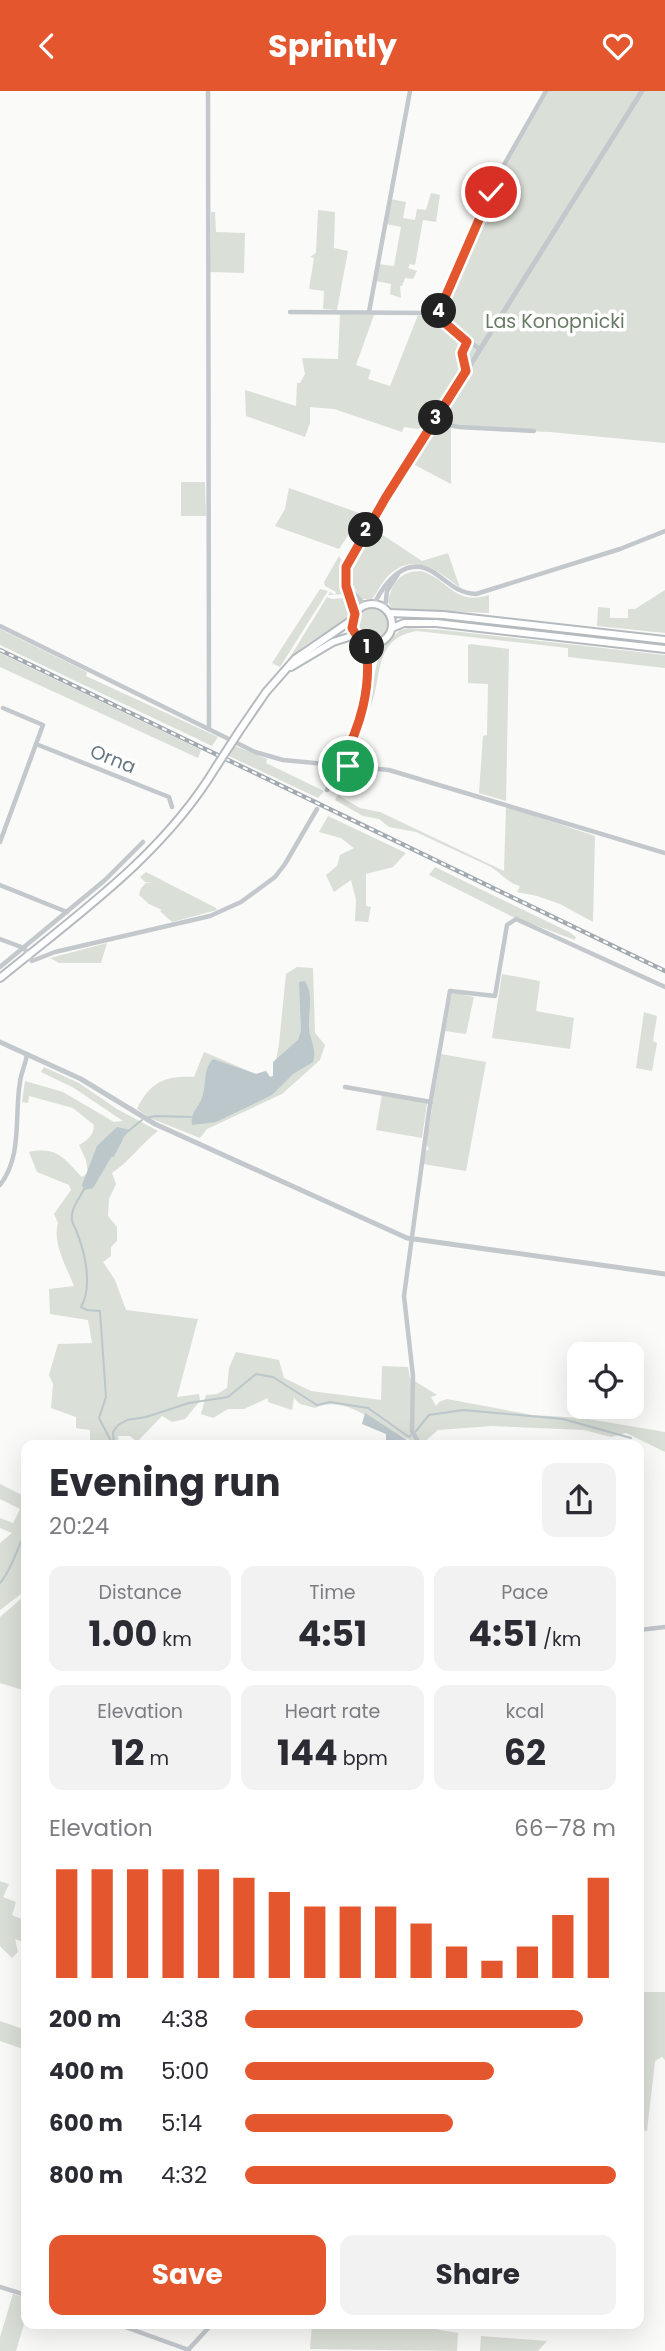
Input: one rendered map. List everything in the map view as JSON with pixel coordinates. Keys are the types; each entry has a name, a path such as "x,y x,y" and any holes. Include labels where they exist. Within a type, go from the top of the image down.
{"main road":[{"path":"0,978 127,874 162,840 191,806 265,692 306,650 353,617 364,605 374,604 387,611 665,640"},
{"path":"387,611 392,628"},
{"path":"353,617 355,635 366,643 377,643 387,637 392,628 410,623 445,624 665,649"},
{"path":"287,670 333,642 355,635"}],"street":[{"path":"208,91 209,729"},
{"path":"369,312 410,91"},
{"path":"437,316 501,170 546,91"},
{"path":"353,617 345,579 350,558 642,91"},
{"path":"290,312 426,313 437,316 467,342 480,349"},
{"path":"466,371 462,353 467,342"},
{"path":"433,422 458,427 534,431"},
{"path":"374,604 385,584 399,572 413,567 428,569 457,591 476,594 620,549 665,531"},
{"path":"350,558 350,585 364,605"},
{"path":"387,611 390,585 399,572"},
{"path":"0,626 267,756 300,763 389,770 665,853"},
{"path":"366,643 369,682"},
{"path":"327,790 358,726 377,643"},
{"path":"0,842 42,723 3,708"},
{"name":"Orna","path":"36,744 169,797 172,807"},
{"path":"0,939 23,948 32,961 55,952 210,916 241,902 275,877 317,809"},
{"path":"0,967 68,912 143,842"},
{"path":"0,885 68,912 72,919"},
{"path":"417,1440 412,1434 413,1376 404,1300 431,1102 450,991 495,996 511,920 523,922 665,987"},
{"path":"0,1042 81,1079 155,1124 411,1239 665,1274"},
{"path":"0,1185 10,1170 15,1148 20,1079 27,1053"},
{"path":"345,1087 431,1102"},
{"path":"644,1629 665,1627"},
{"path":"0,2287 21,2293"},
{"path":"131,2329 188,2350 207,2329"}],"green space":[{"name":"Las Konopnicki","path":"548,91 665,91 665,443 550,432 451,428 451,484 411,463 435,426 424,425 418,429 404,427 402,432 334,409 310,407 310,423 305,437 246,416 245,390 296,406 297,383 300,383 305,374 302,358 338,359 340,314 374,315 356,365 371,370 368,379 390,386 418,315 437,319 508,160"},
{"path":"431,193 440,195 436,222 423,220 415,265 410,264 408,268 417,271 413,279 405,278 400,286 401,298 390,294 391,284 376,281 378,264 394,266 401,227 386,224 390,199 406,202 403,218 415,220 417,209 426,210"},
{"path":"318,210 335,212 334,248 348,251 337,310 323,309 324,291 309,289 314,258 310,257 316,253"},
{"path":"211,212 215,212 216,232 245,233 244,273 210,272"},
{"path":"181,482 205,482 206,516 181,516"},
{"path":"289,488 362,514 339,549 275,526 285,509"},
{"path":"372,528 422,561 448,553 460,588 425,566 407,565 388,576 372,599 362,599 352,581 352,572 357,554"},
{"path":"339,556 344,564 345,594 335,595 336,592 325,586 324,582"},
{"path":"421,571 460,595 489,595 489,613 392,609 388,602 398,579 408,573"},
{"path":"320,589 328,591 280,667 272,663"},
{"path":"665,590 665,633 597,626 598,607 610,608 610,618 628,618 628,609 635,609"},
{"path":"327,597 346,598 350,608 349,617 304,646 287,662"},
{"path":"372,607 384,612 389,624 384,636 372,641 360,636 355,624 360,612"},
{"path":"408,628 665,655 665,668 568,657 568,648 417,631 401,636 384,654 375,692 365,716 380,650 400,630"},
{"path":"0,629 87,672 86,676 218,737 212,746 0,645"},
{"path":"468,645 509,649 506,801 479,793 483,736 487,735 488,684 468,683"},
{"path":"0,653 201,750 198,758 0,667"},
{"path":"235,746 267,759 266,763 324,791 318,798 229,756"},
{"path":"338,795 360,808 380,812 504,871 506,806 595,836 593,922 560,904 517,892 520,886 508,881 491,867 416,832 389,827 379,819 363,816 335,800"},
{"path":"328,816 406,853 393,867 366,874 366,906 371,907 368,922 355,921 356,900 351,880 334,892 326,875 337,866 340,855 354,848 341,838 319,832"},
{"path":"435,867 569,932 576,937 575,940 513,917 429,875"},
{"path":"146,872 217,910 172,922 160,911 162,910 139,895 146,883 153,883 145,882 140,877"},
{"path":"107,943 101,963 59,963 50,958"},
{"path":"297,967 313,968 315,1033 325,1045 320,1060 282,1094 207,1129 200,1138 150,1118 137,1109 147,1093 166,1079 194,1077 204,1052 256,1074 266,1071 270,1077 273,1076 286,974"},
{"path":"502,974 540,981 536,1011 574,1018 570,1049 492,1038"},
{"path":"452,994 474,997 466,1034 445,1031"},
{"path":"644,1012 657,1016 653,1041 657,1043 652,1071 636,1068"},
{"path":"441,1054 486,1062 466,1171 423,1164 424,1152 429,1149 426,1144"},
{"path":"44,1067 79,1083 117,1109 158,1131 112,1173 116,1184 109,1199 108,1216 117,1227 117,1241 111,1247 111,1256 103,1262 115,1280 126,1310 198,1319 177,1397 199,1394 200,1401 185,1419 172,1422 162,1416 139,1440 130,1436 118,1436 118,1440 90,1440 90,1430 76,1428 76,1417 51,1408 53,1384 49,1375 58,1344 92,1343 88,1320 50,1314 49,1289 74,1286 59,1247 58,1223 54,1214 71,1190 69,1185 37,1172 29,1152 47,1151 60,1155 82,1177 88,1173 79,1145 90,1137 94,1125 73,1108 29,1096 28,1103 22,1102 25,1081 63,1092 114,1122 123,1121 74,1088 41,1072"},
{"path":"382,1094 427,1103 422,1138 376,1130"},
{"path":"236,1352 279,1360 284,1378 311,1391 381,1400 382,1366 408,1367 410,1378 437,1395 431,1397 436,1406 447,1399 532,1415 588,1419 665,1432 665,1452 626,1433 611,1437 584,1430 492,1426 438,1430 427,1440 409,1440 356,1410 329,1404 315,1408 300,1404 294,1398 292,1410 268,1402 268,1398 244,1409 228,1409 213,1418 201,1414 206,1395 217,1394 227,1388 229,1368"},
{"path":"0,1484 21,1494 21,1594 0,1610 0,1543 12,1533 0,1528 0,1518 13,1523 20,1509 0,1499"},
{"path":"21,1599 21,1689 0,1683 0,1617"},
{"path":"0,1881 9,1884 3,1897 16,1902 12,1915 21,1919 21,1941 15,1939 18,1952 12,1958 0,1946"},
{"path":"644,1992 665,1992 665,2060 662,2057 655,2061 647,2131 644,2130"},
{"path":"0,2021 21,2028 21,2048 0,2041"},
{"path":"13,2294 21,2296 22,2329 16,2351 0,2351 0,2337"},
{"path":"312,2329 435,2329 458,2333 457,2351 310,2349"},
{"path":"481,2336 547,2341 538,2351 480,2351"}],"shaded area":[{"path":"305,981 310,998 309,1028 314,1049 313,1062 293,1074 272,1095 216,1122 192,1125 193,1114 203,1093 207,1068 213,1059 256,1074 266,1071 270,1077 273,1076 273,1062 298,1040 301,1031 299,982"},
{"path":"117,1127 130,1130 93,1188 84,1190 82,1185 97,1146"},
{"path":"365,1413 407,1440 386,1440 386,1434 362,1424"}],"waterway":[{"path":"147,1118 191,1117"},
{"path":"127,1132 142,1120"},
{"path":"113,1156 122,1139"},
{"path":"84,1189 74,1208 72,1223 82,1248 86,1269 87,1289 81,1307 100,1311 106,1397 99,1418 110,1440"},
{"path":"114,1440 113,1432 127,1420 146,1417 189,1403 228,1397 256,1374 273,1377 317,1405 330,1402 368,1408 409,1437 411,1435"},
{"path":"416,1431 429,1415 463,1410 563,1419 631,1438"},
{"path":"0,1583 21,1543"}],"railway":[{"path":"0,650 665,971"}],"route":[{"path":"348,766 340,765 358,726 369,682 366,643 358,638 352,628 355,614 346,586 346,567 386,497 466,371 462,353 467,342 437,316 491,192"}]}
